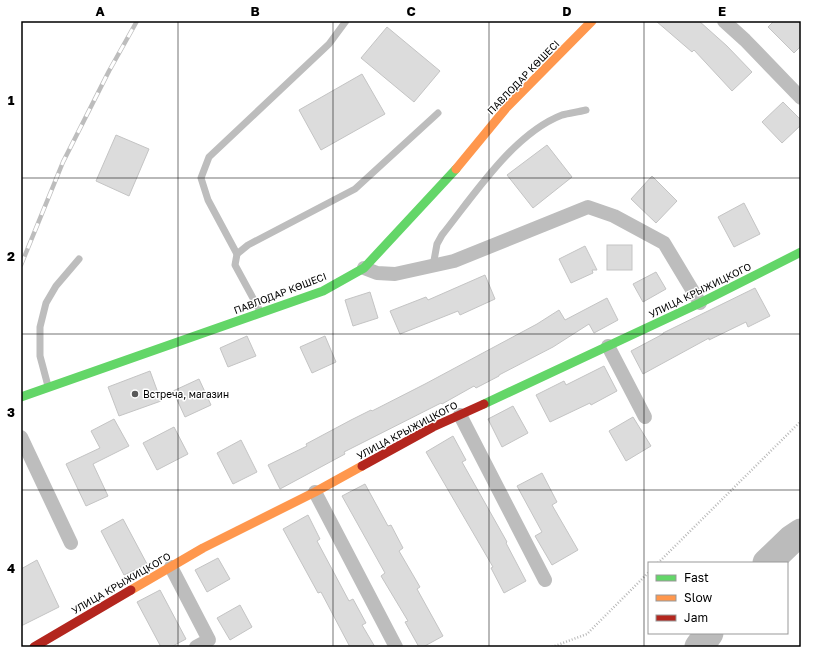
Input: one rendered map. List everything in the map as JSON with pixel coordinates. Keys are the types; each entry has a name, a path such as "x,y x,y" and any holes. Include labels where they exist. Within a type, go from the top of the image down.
{"street":[{"name":"ПАВЛОДАР КӨШЕСІ","path":"21,398 323,291 364,268 454,171 507,107 592,21"},
{"path":"724,21 745,40 801,98"},
{"path":"364,268 377,273 394,274 454,261 588,207 614,216 664,243 700,303"},
{"name":"УЛИЦА КРЫЖИЦКОГО","path":"34,647 203,548 315,492 433,427 700,303 801,252"},
{"path":"608,346 646,417"},
{"path":"460,415 545,580"},
{"path":"21,437 71,542"},
{"path":"315,492 396,647"},
{"path":"171,567 209,640 196,647"}],"lane":[{"path":"261,313 235,265 237,254 208,200 201,178 209,158 329,44 346,21"},
{"path":"433,266 437,244 442,235 500,162 516,145 544,125 562,115 586,110"},
{"path":"237,254 248,246 355,189 438,113"},
{"path":"48,388 40,356 40,327 46,303 56,286 79,259"}],"path":[{"path":"659,562 801,421"},
{"path":"552,647 587,634 648,573"}],"building":[{"path":"656,21 699,21 727,46 752,72 732,91 694,50 692,52"},
{"path":"774,21 801,21 801,46 794,53 768,27"},
{"path":"387,27 440,71 414,102 361,58"},
{"path":"362,74 385,114 321,150 299,110"},
{"path":"783,102 801,120 801,125 782,143 762,122"},
{"path":"116,135 149,149 129,196 96,181"},
{"path":"547,145 572,177 533,208 507,175"},
{"path":"652,176 677,201 656,223 631,199"},
{"path":"744,203 760,234 734,247 718,217"},
{"path":"607,245 632,245 632,270 607,270"},
{"path":"585,246 597,270 592,270 593,273 571,283 559,259"},
{"path":"656,272 666,289 643,302 633,284"},
{"path":"485,275 495,299 460,315 458,311 400,334 390,311 426,297 428,300"},
{"path":"755,288 770,316 748,327 746,322 709,340 709,338 643,374 631,351 663,333"},
{"path":"370,292 378,318 353,326 345,300"},
{"path":"607,298 618,320 594,333 589,324 553,347 499,376 476,388 474,386 442,404 441,403 344,452 345,454 280,489 268,465 307,446 306,444 351,420 425,384 537,324 559,310 565,320"},
{"path":"247,336 256,356 228,367 220,348"},
{"path":"325,336 336,362 312,373 300,347"},
{"path":"604,366 617,391 591,405 590,403 550,422 536,395 564,381 566,385"},
{"name":"Встреча, магазин","path":"150,371 161,401 119,416 108,387"},
{"path":"199,379 211,405 185,417 173,391"},
{"path":"513,406 528,433 502,447 488,419"},
{"path":"633,417 651,446 626,461 609,431"},
{"path":"114,419 129,446 93,464 108,496 86,506 66,464 100,448 91,431"},
{"path":"174,427 188,454 157,470 143,443"},
{"path":"453,436 466,460 462,462 507,542 506,543 526,581 504,593 491,568 493,567 426,452"},
{"path":"241,440 257,472 233,484 217,453"},
{"path":"542,473 557,502 552,505 578,550 552,565 535,536 542,532 517,486"},
{"path":"365,484 388,526 391,525 403,548 399,551 420,587 417,589 443,636 423,647 419,647 405,622 408,621 381,576 385,573 342,496"},
{"path":"308,515 320,539 317,541 349,601 353,599 366,623 362,625 375,647 350,647 321,592 318,593 283,529"},
{"path":"123,519 147,564 124,575 101,531"},
{"path":"218,558 230,579 207,592 195,570"},
{"path":"37,560 59,607 21,626 21,569"},
{"path":"160,590 186,639 171,647 161,647 137,602"},
{"path":"240,605 252,627 230,640 217,618"}],"waterway":[{"path":"768,562 792,539 801,533"},
{"path":"699,647 708,634"}],"railway":[{"path":"21,265 63,162 109,71 137,21"}],"traffic: fast":[{"path":"21,397 323,291 364,268 456,169"},
{"path":"484,404 700,303 801,252"}],"traffic: slow":[{"path":"456,169 507,107 592,21"},
{"path":"131,590 203,548 315,492 362,466"}],"traffic: jam":[{"path":"362,466 433,427 484,404"},
{"path":"34,647 131,590"}],"place":[{"name":"Встреча, магазин","path":"135,394"}]}
